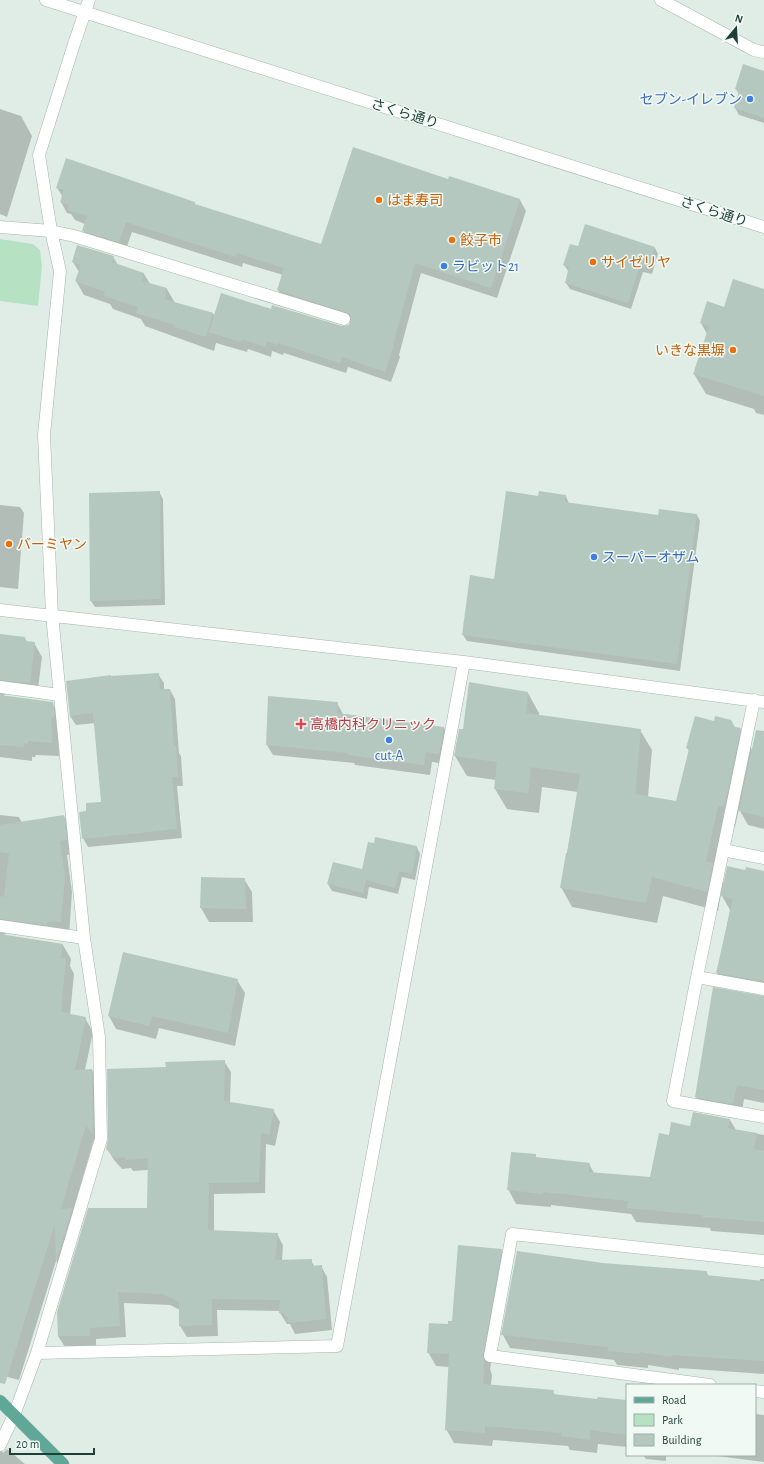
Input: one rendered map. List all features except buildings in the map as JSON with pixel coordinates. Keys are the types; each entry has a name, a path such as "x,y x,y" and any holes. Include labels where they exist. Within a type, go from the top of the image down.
{"main road":[{"path":"0,1401 63,1464"}],"street":[{"name":"さくら通り","path":"46,0 764,227"},
{"path":"0,1445 14,1415 37,1353 101,1140 99,1037 84,938 52,616 44,435 60,271 51,231 40,155 89,0"},
{"path":"661,0 754,50 764,52"},
{"path":"0,226 51,231 74,236 344,319"},
{"path":"0,610 464,662 759,701 723,850 673,1101 764,1117"},
{"path":"37,1353 338,1346 464,662"},
{"path":"0,687 60,694"},
{"path":"723,850 764,858"},
{"path":"0,926 84,938"},
{"path":"697,977 764,989"},
{"path":"702,1384 490,1356 512,1234 764,1261"}],"green space":[{"path":"0,239 33,244 40,250 42,266 38,306 0,301"}],"place":[{"name":"セブン-イレブン","path":"750,99"},
{"name":"はま寿司","path":"379,200"},
{"name":"餃子市","path":"452,240"},
{"name":"サイゼリヤ","path":"593,262"},
{"name":"ラビット21","path":"444,266"},
{"name":"いきな黒塀","path":"733,350"},
{"name":"バーミヤン","path":"9,544"},
{"name":"スーパーオザム","path":"594,557"},
{"name":"高橋内科クリニック","path":"301,724"},
{"name":"cut-A","path":"389,740"}]}
